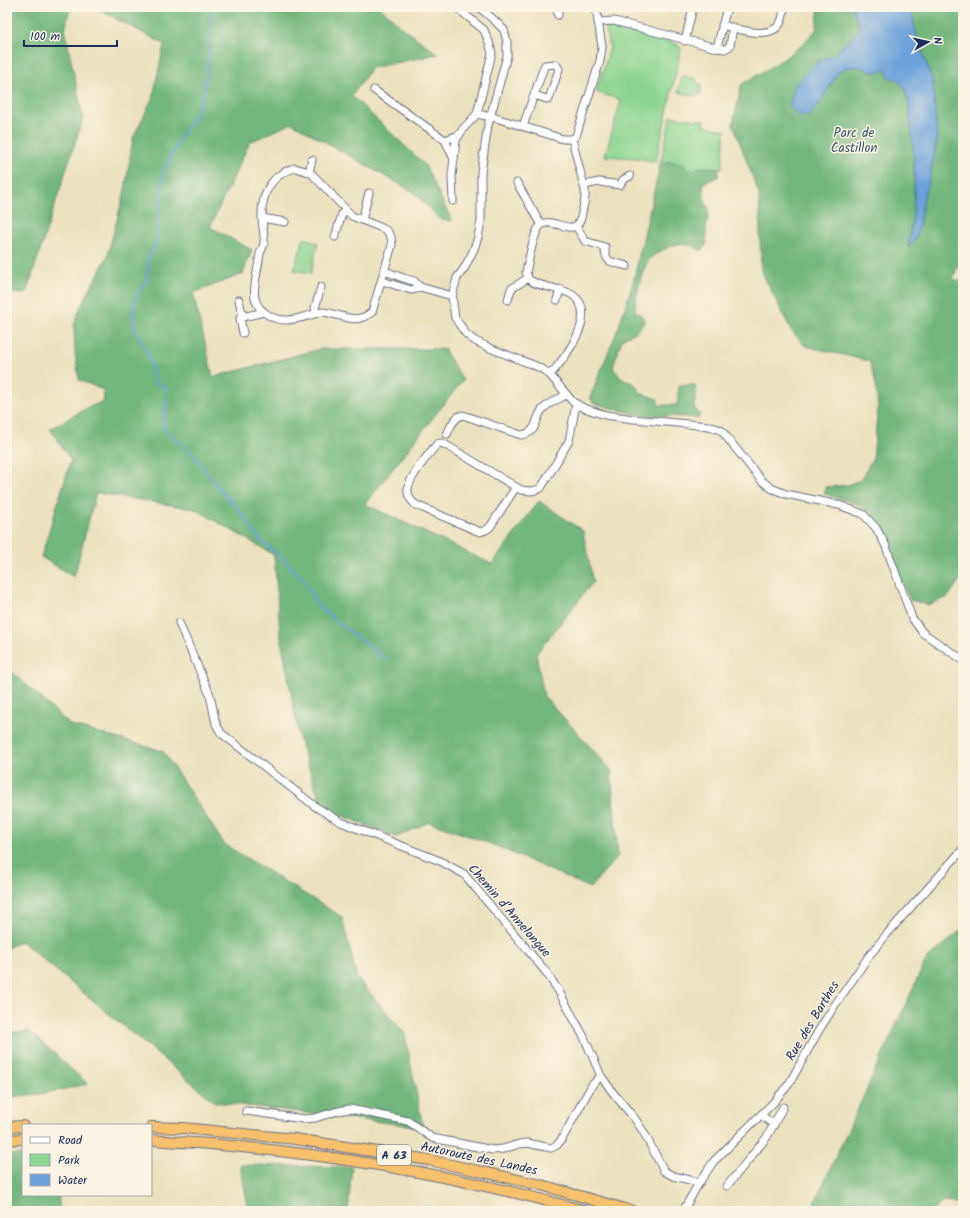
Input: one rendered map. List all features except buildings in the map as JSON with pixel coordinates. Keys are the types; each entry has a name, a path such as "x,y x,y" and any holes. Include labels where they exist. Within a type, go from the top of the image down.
{"highway":[{"path":"7,1127 22,1126"},
{"name":"Autoroute des Landes","path":"152,1127 183,1128 295,1139 429,1160 541,1185 632,1211"},
{"path":"7,1140 22,1139"},
{"name":"Autoroute des Landes","path":"152,1140 273,1149 378,1164 494,1187 585,1211"}],"street":[{"path":"453,202 452,176 456,140 463,129 477,114 492,53 484,30 456,7"},
{"path":"479,7 504,30 508,56 490,116 481,172 482,206 479,232 474,249 465,267 457,278 452,296 455,318 466,334 475,341 492,349 536,366 550,375 573,402 584,408 605,415 709,426 721,430 761,480 771,488 786,494 839,505 863,514 876,528 885,544 912,618 923,633 963,660"},
{"path":"557,7 558,15"},
{"path":"477,114 490,116 563,139 572,139 576,136 600,61 602,47 596,7"},
{"path":"686,40 693,7"},
{"path":"717,48 727,7"},
{"path":"722,25 761,33 768,32 774,30 780,24 783,17 783,7"},
{"path":"598,22 614,21 725,49 730,46 733,27"},
{"path":"523,126 544,66 556,64 559,69 549,98 547,99 534,95"},
{"path":"374,90 445,140 454,160"},
{"path":"445,140 459,135"},
{"path":"550,375 575,340 583,317 581,307 577,298 570,293 533,282 528,278 526,272 536,231 541,225 545,222 569,227 576,226 580,221 586,196 572,139"},
{"path":"309,172 312,160"},
{"path":"295,168 309,172 345,210 352,216 388,231 390,237 392,245 372,312 368,316 349,318 322,312 291,321 280,320 269,316 258,307 253,292 260,253 264,243 262,218 264,199 269,184 278,175 286,170 295,168"},
{"path":"584,185 599,182 620,185 623,180 630,176"},
{"path":"517,184 541,225"},
{"path":"362,220 370,193"},
{"path":"335,237 342,214 345,210"},
{"path":"262,218 285,222"},
{"path":"576,226 585,242 605,248 605,256 608,260 628,266"},
{"path":"384,271 414,281 420,287 452,296"},
{"path":"401,286 403,278"},
{"path":"508,300 511,289 528,278"},
{"path":"382,281 412,290 416,290 420,287"},
{"path":"317,313 315,308 321,287"},
{"path":"557,300 560,289"},
{"path":"239,300 243,317"},
{"path":"243,332 240,318 264,312"},
{"path":"447,434 458,416 463,415 521,435 529,434 534,429 542,411 549,404 566,395"},
{"path":"516,487 490,526 486,530 480,532 416,505 411,501 407,491 410,481 432,450 437,444 441,443 446,445 516,487 521,490 532,491 541,488 569,441 576,404"},
{"name":"Chemin d’Annelongue","path":"179,622 210,695 216,724 221,733 316,807 341,822 440,861 464,874 546,972 558,990 584,1037 601,1076 643,1131 664,1171 673,1176 699,1183"},
{"name":"Rue des Barthes","path":"684,1209 714,1161 772,1104 789,1084 823,1024 869,956 891,928 963,849"},
{"path":"246,1111 304,1119 315,1118 350,1109 408,1122 432,1138 493,1150 527,1143 551,1148 557,1146 562,1139 592,1085 601,1076"},
{"path":"727,1186 767,1137 783,1107"},
{"path":"761,1115 774,1125"}],"green space":[{"path":"7,7 70,7 65,31 83,118 26,294 7,293"},
{"path":"94,7 380,7 400,26 438,54 371,68 352,96 425,165 452,221 441,220 413,192 292,123 250,142 210,227 252,250 243,274 193,293 213,377 320,349 444,349 463,380 365,504 492,564 539,501 583,531 593,582 536,654 544,696 611,770 618,856 590,888 494,845 429,822 397,837 322,808 300,742 280,633 274,555 195,509 96,493 74,577 41,557 71,460 50,429 85,409 104,401 103,390 79,380 75,353 74,325 80,308 107,257 125,190 133,138 153,97 164,44"},
{"name":"Parc de Castillon","path":"819,7 852,7 860,28 837,53 817,62 809,116 821,101 838,72 848,67 859,67 873,72 886,70 901,83 905,89 910,109 914,168 913,216 908,247 929,179 937,142 933,82 917,38 912,13 914,7 963,7 963,250 953,279 963,282 963,572 961,578 948,597 928,605 910,600 872,513 855,503 824,494 825,487 848,485 860,480 873,458 878,406 875,380 869,361 805,346 791,330 761,270 759,194 733,124 742,84 779,62 800,47 816,30"},
{"path":"605,26 677,44 681,49 656,162 636,158 605,156 621,100 596,92 610,48"},
{"path":"684,76 697,79 696,83 702,84 700,95 696,96 678,92 682,77"},
{"path":"671,116 705,121 705,126 725,130 722,168 700,167 695,170 689,170 661,161"},
{"path":"661,161 683,163 689,170 695,170 700,167 719,168 718,177 703,183 704,198 709,211 706,226 706,245 701,251 686,244 676,244 656,254 648,262 636,298 635,311 642,316 645,322 636,332 623,338 613,368 621,378 637,386 640,393 658,399 658,405 677,405 679,385 695,385 696,393 694,407 700,415 698,418 634,414 593,403 590,397 618,329 633,282"},
{"path":"304,238 318,243 311,273 294,270"},
{"path":"7,667 70,725 163,751 224,844 342,917 357,978 405,1034 423,1127 215,1102 21,941 7,948"},
{"path":"963,928 963,1204 942,1202 933,1211 811,1211 926,960"},
{"path":"29,1031 88,1084 41,1094 7,1097 7,1033"},
{"path":"22,1154 22,1196 58,1196 60,1211 7,1211 7,1155"},
{"path":"240,1165 352,1167 348,1211 249,1211"}],"water":[{"path":"852,7 914,7 912,13 917,38 933,82 937,142 925,192 917,236 908,248 913,218 914,172 913,141 909,108 903,86 895,78 888,78 886,70 873,72 859,67 848,67 838,72 821,101 809,116 799,116 789,106 795,85 817,62 837,53 860,28"}],"waterway":[{"path":"213,7 207,72 202,99 194,118 182,134 163,172 156,243 148,258 147,280 136,295 133,314 134,327 148,353 155,383 163,386 167,390 163,421 165,429 192,453 215,484 244,516 261,541 274,551 302,578 317,605 385,658"}]}
